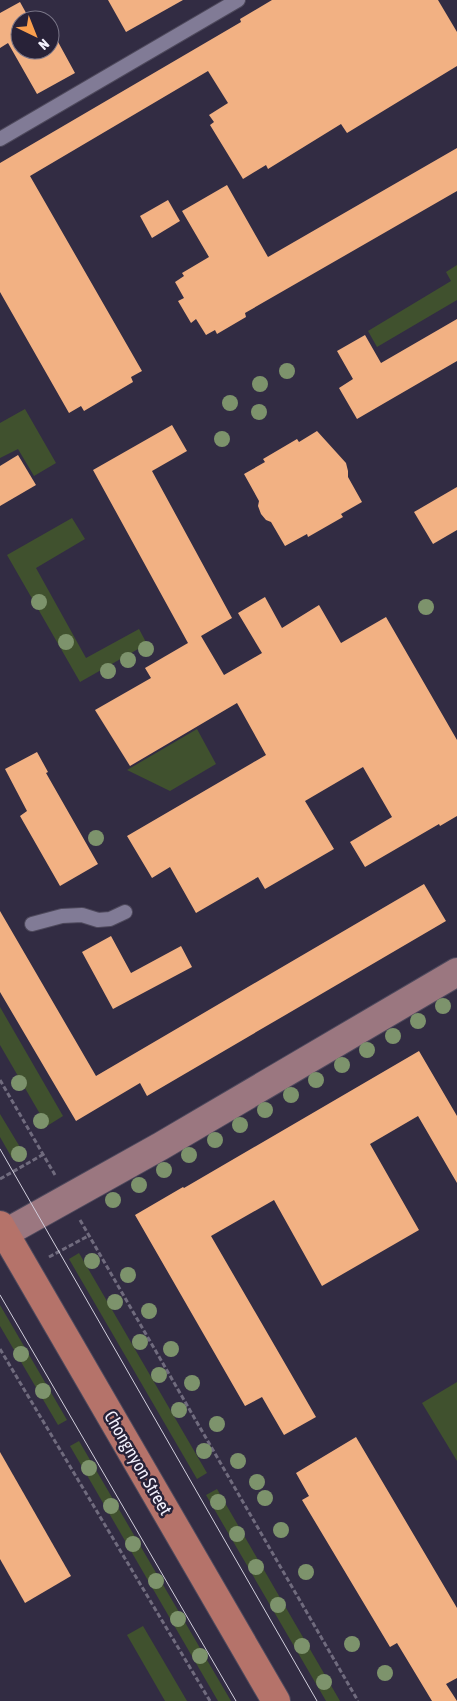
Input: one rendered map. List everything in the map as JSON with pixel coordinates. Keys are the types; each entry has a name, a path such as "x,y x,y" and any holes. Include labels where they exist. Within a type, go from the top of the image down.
{"main road":[{"path":"2,1231 69,1198 457,972"},
{"name":"Chongnyon Street","path":"2,1231 276,1701"}],"lane":[{"path":"0,139 238,0"},
{"path":"32,924 62,916 82,915 98,920 110,920 125,912"}],"path":[{"path":"0,1080 69,1198 88,1236 358,1701"},
{"path":"0,1179 44,1154"},
{"path":"0,1349 210,1701"}],"green space":[{"path":"457,265 457,300 377,347 368,331 451,281 446,272"},
{"path":"25,409 56,463 34,476 18,449 0,458 0,423"},
{"path":"72,518 85,539 36,568 86,658 139,629 147,644 80,682 7,555"},
{"path":"197,729 216,764 170,791 127,770"},
{"path":"0,1007 63,1116 47,1126 0,1045"},
{"path":"0,1114 23,1152 12,1158 0,1137"},
{"path":"79,1253 207,1473 197,1479 69,1259"},
{"path":"0,1305 67,1420 58,1425 0,1326"},
{"path":"457,1382 457,1461 422,1403"},
{"path":"79,1441 231,1701 218,1701 70,1446"},
{"path":"217,1489 340,1701 326,1701 206,1495"},
{"path":"143,1626 187,1701 165,1701 127,1635"}],"building":[{"path":"108,0 183,0 126,32"},
{"path":"272,0 438,0 457,32 457,66 347,133 341,124 268,169 266,165 243,179 210,125 214,122 209,115 228,103 208,71 30,176 142,371 131,377 133,382 84,411 81,406 69,413 0,292 0,163 241,22 240,19"},
{"path":"20,2 24,10 10,10 10,47 8,43 0,48 0,13"},
{"path":"60,46 75,73 37,94 18,60 60,60"},
{"path":"457,148 457,191 245,313 246,317 217,334 215,330 206,335 196,319 191,323 178,301 184,298 175,282 184,276 182,273 209,257 182,211 227,185 268,257"},
{"path":"168,200 180,221 152,238 140,216"},
{"path":"457,319 457,361 357,419 339,388 353,379 337,351 365,335 381,363"},
{"path":"172,425 187,451 152,471 232,618 201,636 224,675 262,653 238,613 265,597 282,628 319,605 341,643 386,617 457,740 457,816 440,826 439,824 365,867 350,842 392,817 363,767 305,801 334,849 265,889 258,877 196,913 170,867 152,878 127,836 266,755 237,703 130,766 95,710 151,678 145,668 188,643 93,470"},
{"path":"317,431 346,463 348,477 362,502 341,514 343,517 308,537 307,534 285,546 271,522 266,520 261,514 258,506 259,501 244,474 265,462 263,459 297,439 299,442"},
{"path":"18,455 36,485 0,506 0,466"},
{"path":"457,487 457,530 433,544 414,512"},
{"path":"37,752 48,772 46,773 98,864 60,886 20,816 27,811 5,769"},
{"path":"424,884 446,921 147,1096 140,1083 76,1121 0,992 0,911 96,1076"},
{"path":"111,936 131,973 181,946 192,967 113,1009 82,952"},
{"path":"419,1051 457,1116 457,1183 418,1116 370,1144 419,1230 322,1286 274,1200 211,1236 316,1417 284,1435 262,1397 245,1406 135,1215"},
{"path":"356,1437 457,1608 457,1678 446,1684 457,1701 432,1701 397,1643 390,1647 302,1500 309,1496 296,1473"},
{"path":"0,1452 71,1576 25,1603 0,1559"}],"tram line":[{"path":"0,1149 317,1701"},
{"path":"0,1295 236,1701"}]}
